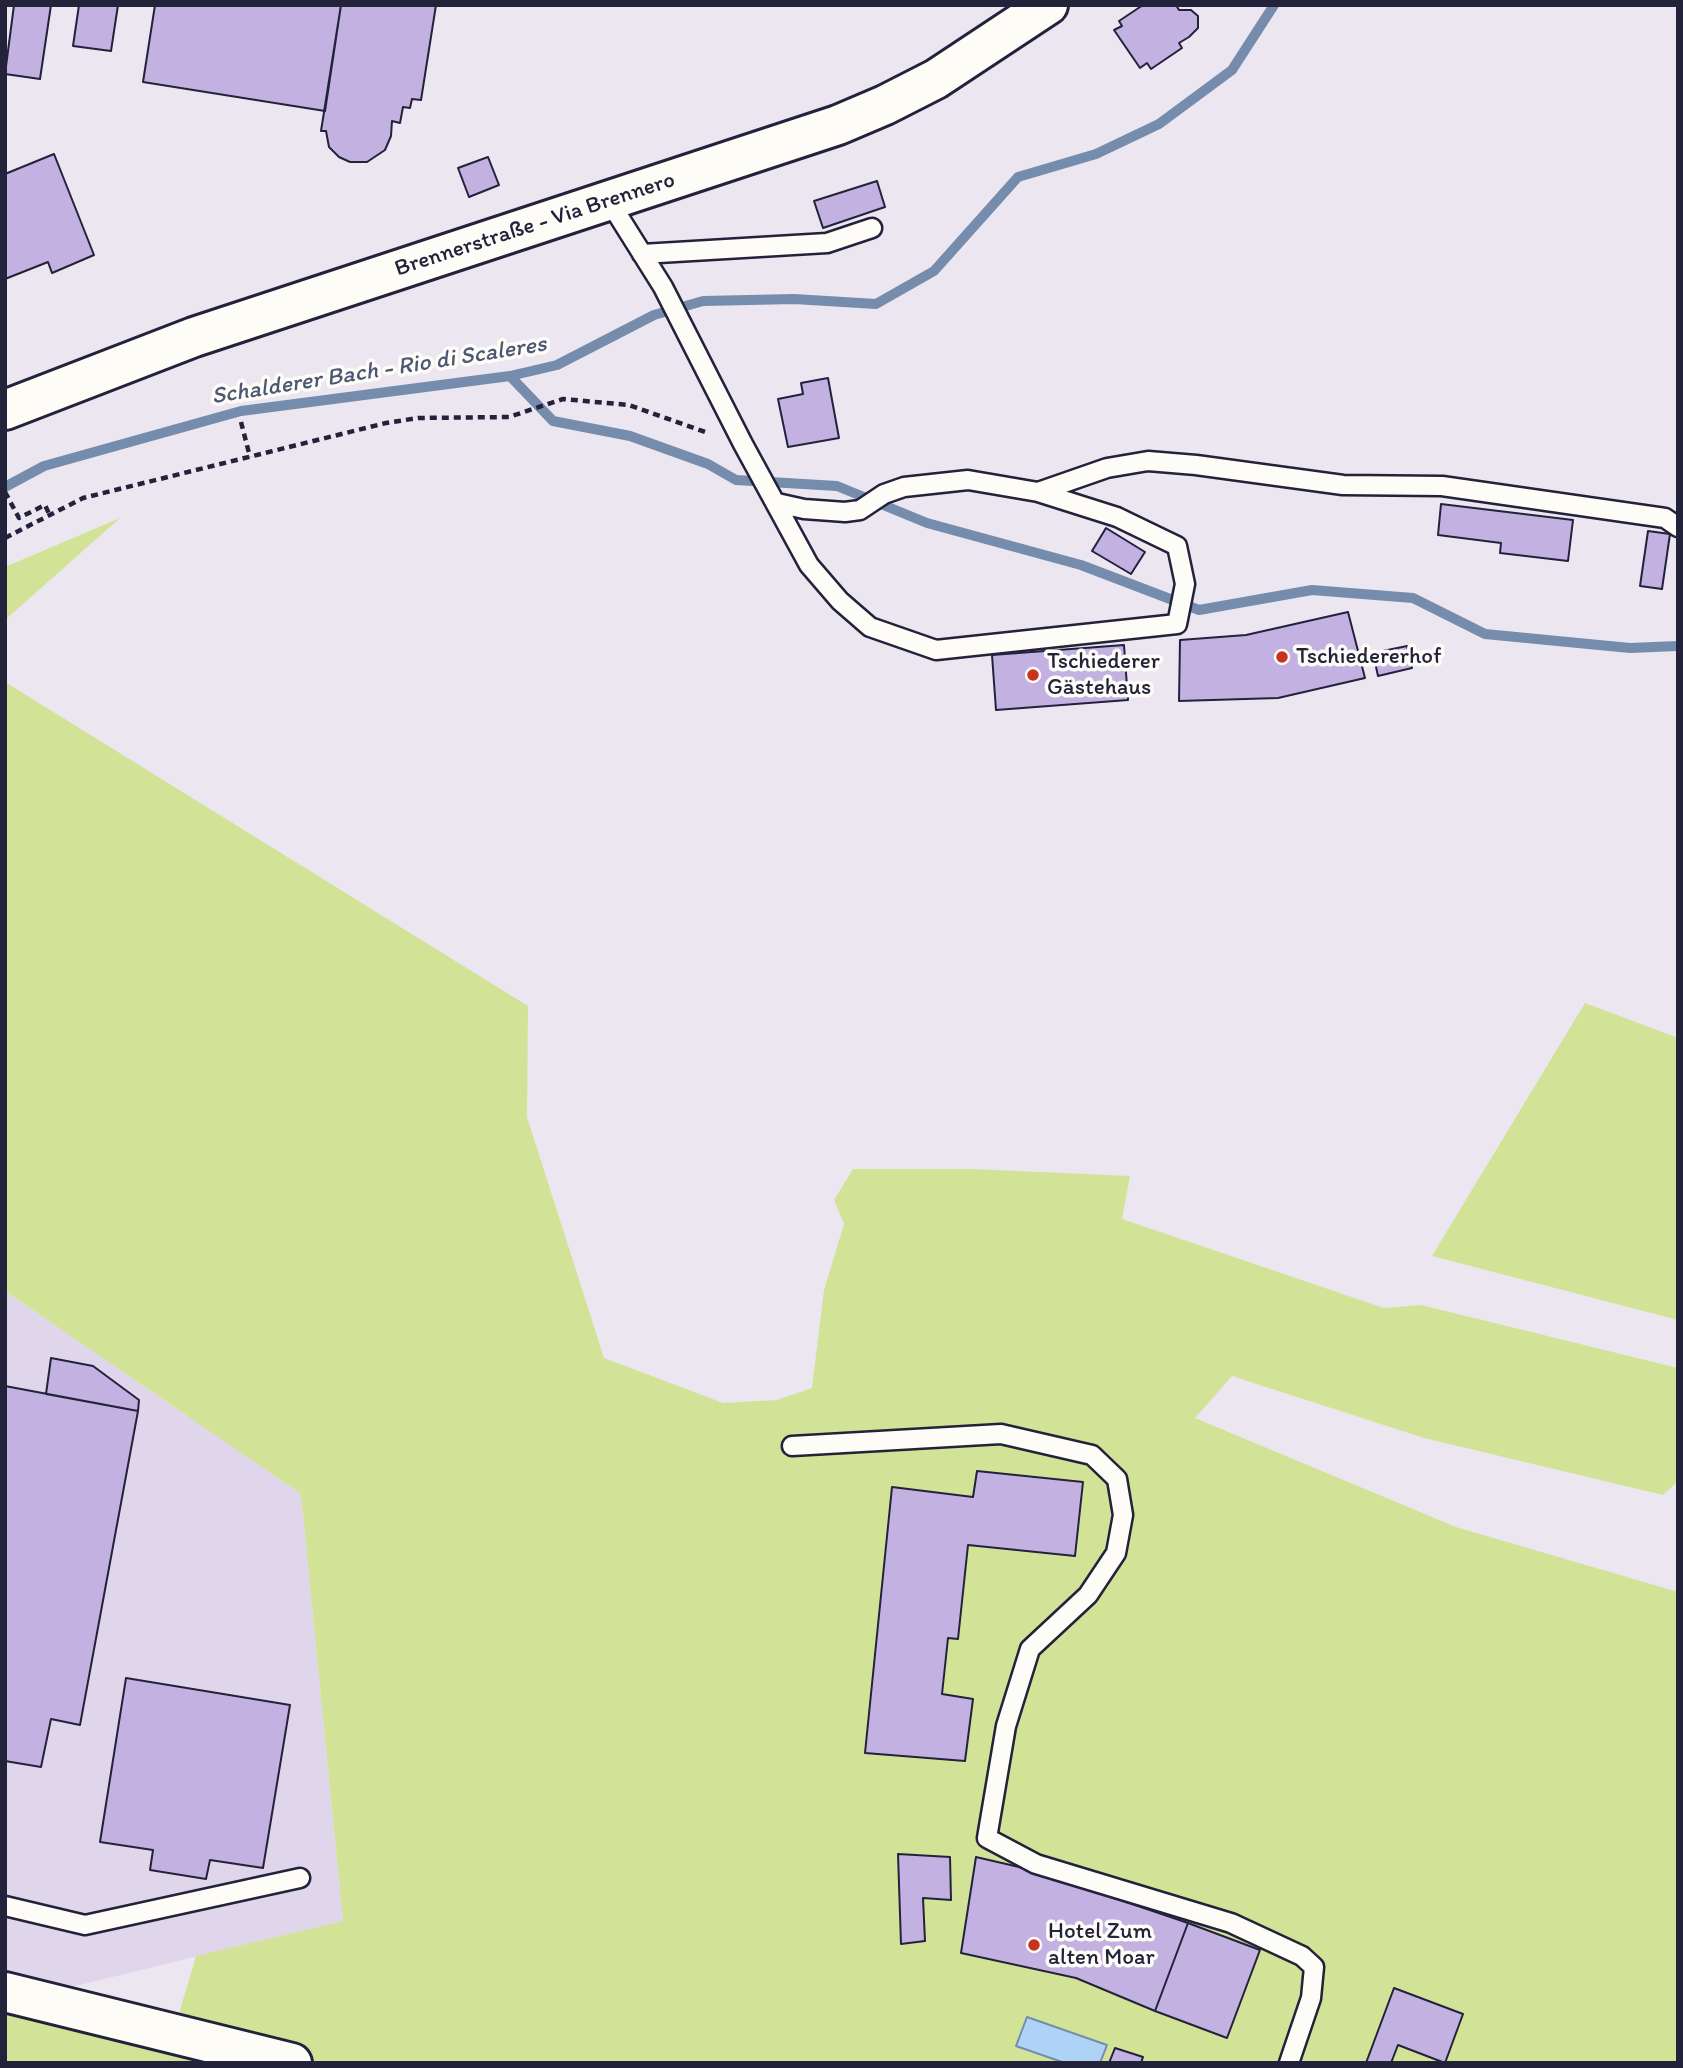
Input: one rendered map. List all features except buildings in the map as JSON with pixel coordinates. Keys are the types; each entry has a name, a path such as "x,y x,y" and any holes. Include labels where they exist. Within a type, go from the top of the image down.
{"main road":[{"name":"Brennerstraße - Via Brennero","path":"5,410 194,337 838,125 936,79 1048,5"},
{"path":"5,1992 292,2063"}],"lane":[{"path":"609,201 663,287 743,444 809,565 840,601 870,627 936,650 1177,624 1185,583 1177,546 1117,517 1038,492 968,480 904,487 884,494 860,510 845,512 804,509 773,497"},
{"path":"642,254 827,243 872,228"},
{"path":"1038,492 1107,468 1148,461 1343,485 1442,485 1665,517 1678,527"},
{"path":"792,1446 1001,1434 1092,1455 1117,1479 1123,1515 1116,1553 1088,1595 1030,1649 1006,1726 987,1838 1036,1864 1231,1923 1301,1956 1314,1968 1311,1998 1289,2063"},
{"path":"5,1906 85,1925 300,1878"}],"path":[{"path":"5,538 83,498 386,423 418,418 509,417 563,399 629,405 743,444"},
{"path":"241,422 250,457"},
{"path":"5,492 19,518 45,505 50,516"}],"shaded area":[{"path":"5,1291 301,1494 343,1921 71,1987 5,1972"}],"green space":[{"path":"120,518 5,620 5,567"},
{"path":"5,682 528,1006 527,1117 604,1358 723,1403 777,1400 812,1388 824,1290 844,1224 834,1200 853,1169 972,1169 1130,1176 1122,1219 1384,1308 1421,1305 1678,1368 1678,1481 1663,1495 1424,1438 1232,1376 1195,1418 1456,1527 1678,1592 1678,2063 5,2063 5,1995 173,2034 196,1956 343,1921 301,1494 5,1291"},
{"path":"1585,1003 1678,1038 1678,1320 1432,1256"}],"water":[{"path":"1027,2017 1107,2045 1100,2063 1065,2063 1016,2046"}],"waterway":[{"name":"Schalderer Bach - Rio di Scaleres","path":"5,487 44,466 241,411 510,376 557,365 654,315 703,301 794,299 876,304 934,271 1018,177 1096,154 1159,124 1232,70 1274,5"},
{"path":"510,376 553,421 630,436 708,464 736,480 837,486 927,523 1081,565 1199,610 1312,590 1413,598 1485,634 1630,648 1678,646"}],"place":[{"name":"Tschiedererhof","path":"1282,657"},
{"name":"Tschiederer Gästehaus","path":"1033,675"},
{"name":"Hotel Zum alten Moar","path":"1034,1945"}]}
